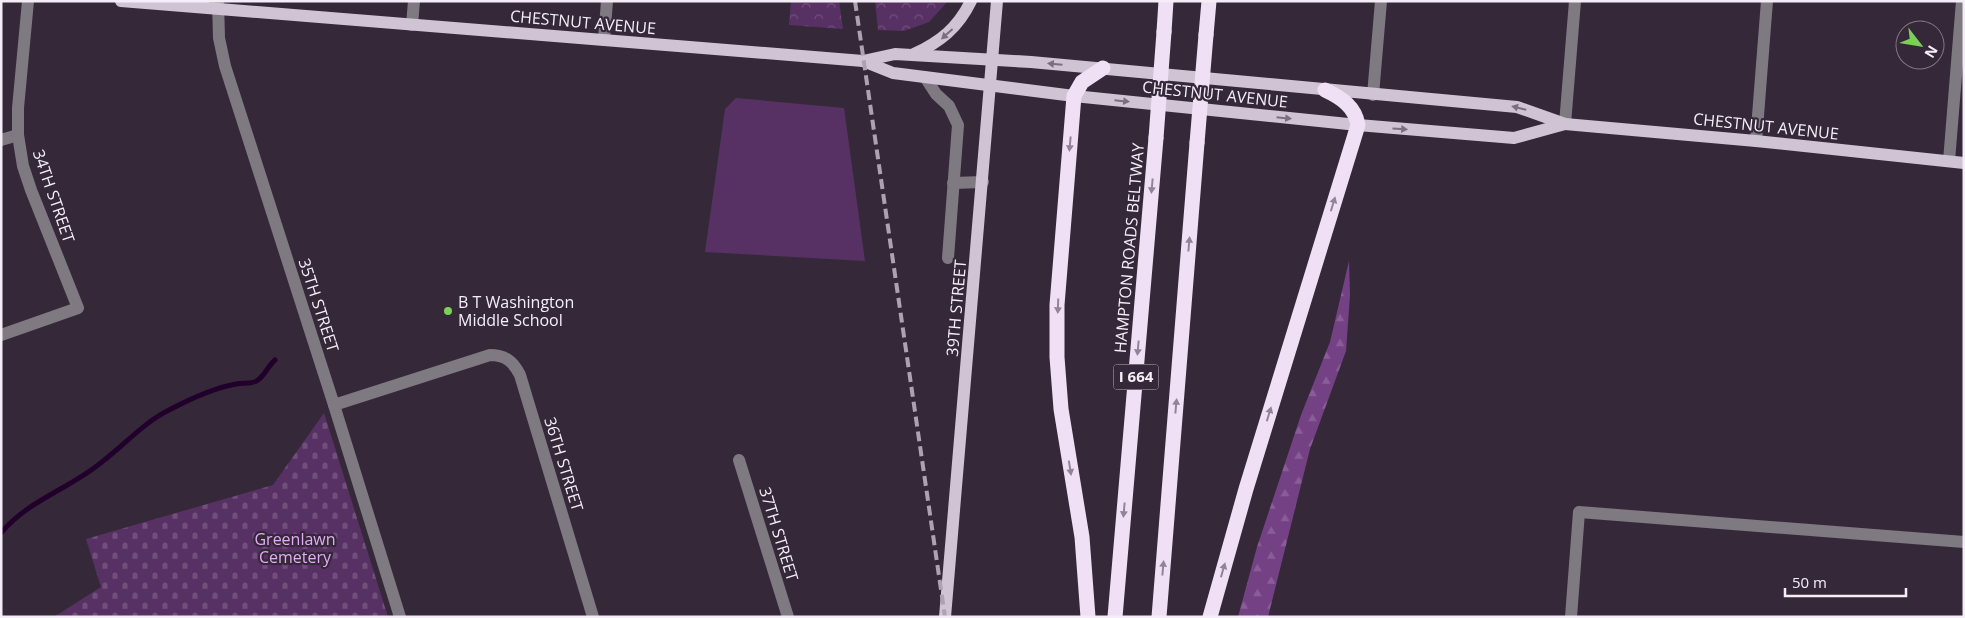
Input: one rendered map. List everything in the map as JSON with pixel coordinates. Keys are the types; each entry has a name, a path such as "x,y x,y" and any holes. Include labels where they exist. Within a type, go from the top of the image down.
{"highway":[{"name":"HAMPTON ROADS BELTWAY","path":"1116,617 1166,1"},
{"name":"I 664","path":"1160,617 1209,1"},
{"path":"1088,617 1082,537 1061,409 1057,305 1074,96 1082,82 1103,68"},
{"path":"1210,617 1246,489 1358,126 1353,109 1338,96 1325,90"}],"main road":[{"name":"CHESTNUT AVENUE","path":"121,1 218,5 412,25 863,61 895,54 993,59 1103,68 1373,95 1517,107 1565,124 1756,140 1964,163"},
{"path":"912,55 933,45 948,34 958,24 971,1"},
{"name":"39TH STREET","path":"945,617 997,1"},
{"name":"CHESTNUT AVENUE","path":"863,61 893,74 1074,96 1358,126 1514,138 1565,124"}],"street":[{"name":"34TH STREET","path":"1,335 78,308 23,166 18,134 18,108 28,1"},
{"path":"412,25 414,1"},
{"path":"604,40 607,1"},
{"path":"1373,95 1381,1"},
{"path":"1565,124 1575,1"},
{"path":"1756,140 1766,1"},
{"path":"1949,161 1962,1"},
{"name":"35TH STREET","path":"218,5 219,38 225,66 400,617"},
{"path":"925,78 936,94 949,106 958,125 948,258"},
{"path":"1,140 18,134"},
{"path":"953,182 983,182"},
{"name":"36TH STREET","path":"334,405 490,355 500,355 509,359 516,366 593,617"},
{"name":"37TH STREET","path":"739,460 788,617"},
{"path":"1571,617 1579,512 1964,542"}],"green space":[{"path":"791,1 839,1 843,29 789,25"},
{"path":"875,1 948,1 929,22 904,31 878,30"},
{"path":"736,98 844,108 865,261 705,252 725,109"},
{"path":"1349,261 1350,295 1346,351 1310,449 1268,617 1238,617 1257,547 1301,415 1330,342"},
{"name":"Greenlawn Cemetery","path":"324,413 388,617 54,617 101,587 86,539 273,485"}],"waterway":[{"path":"1,533 22,513 94,468 149,422 185,402 210,391 239,383 256,382 275,360"}],"railway":[{"path":"855,1 945,617"}],"place":[{"name":"B T Washington Middle School","path":"448,311"}]}
